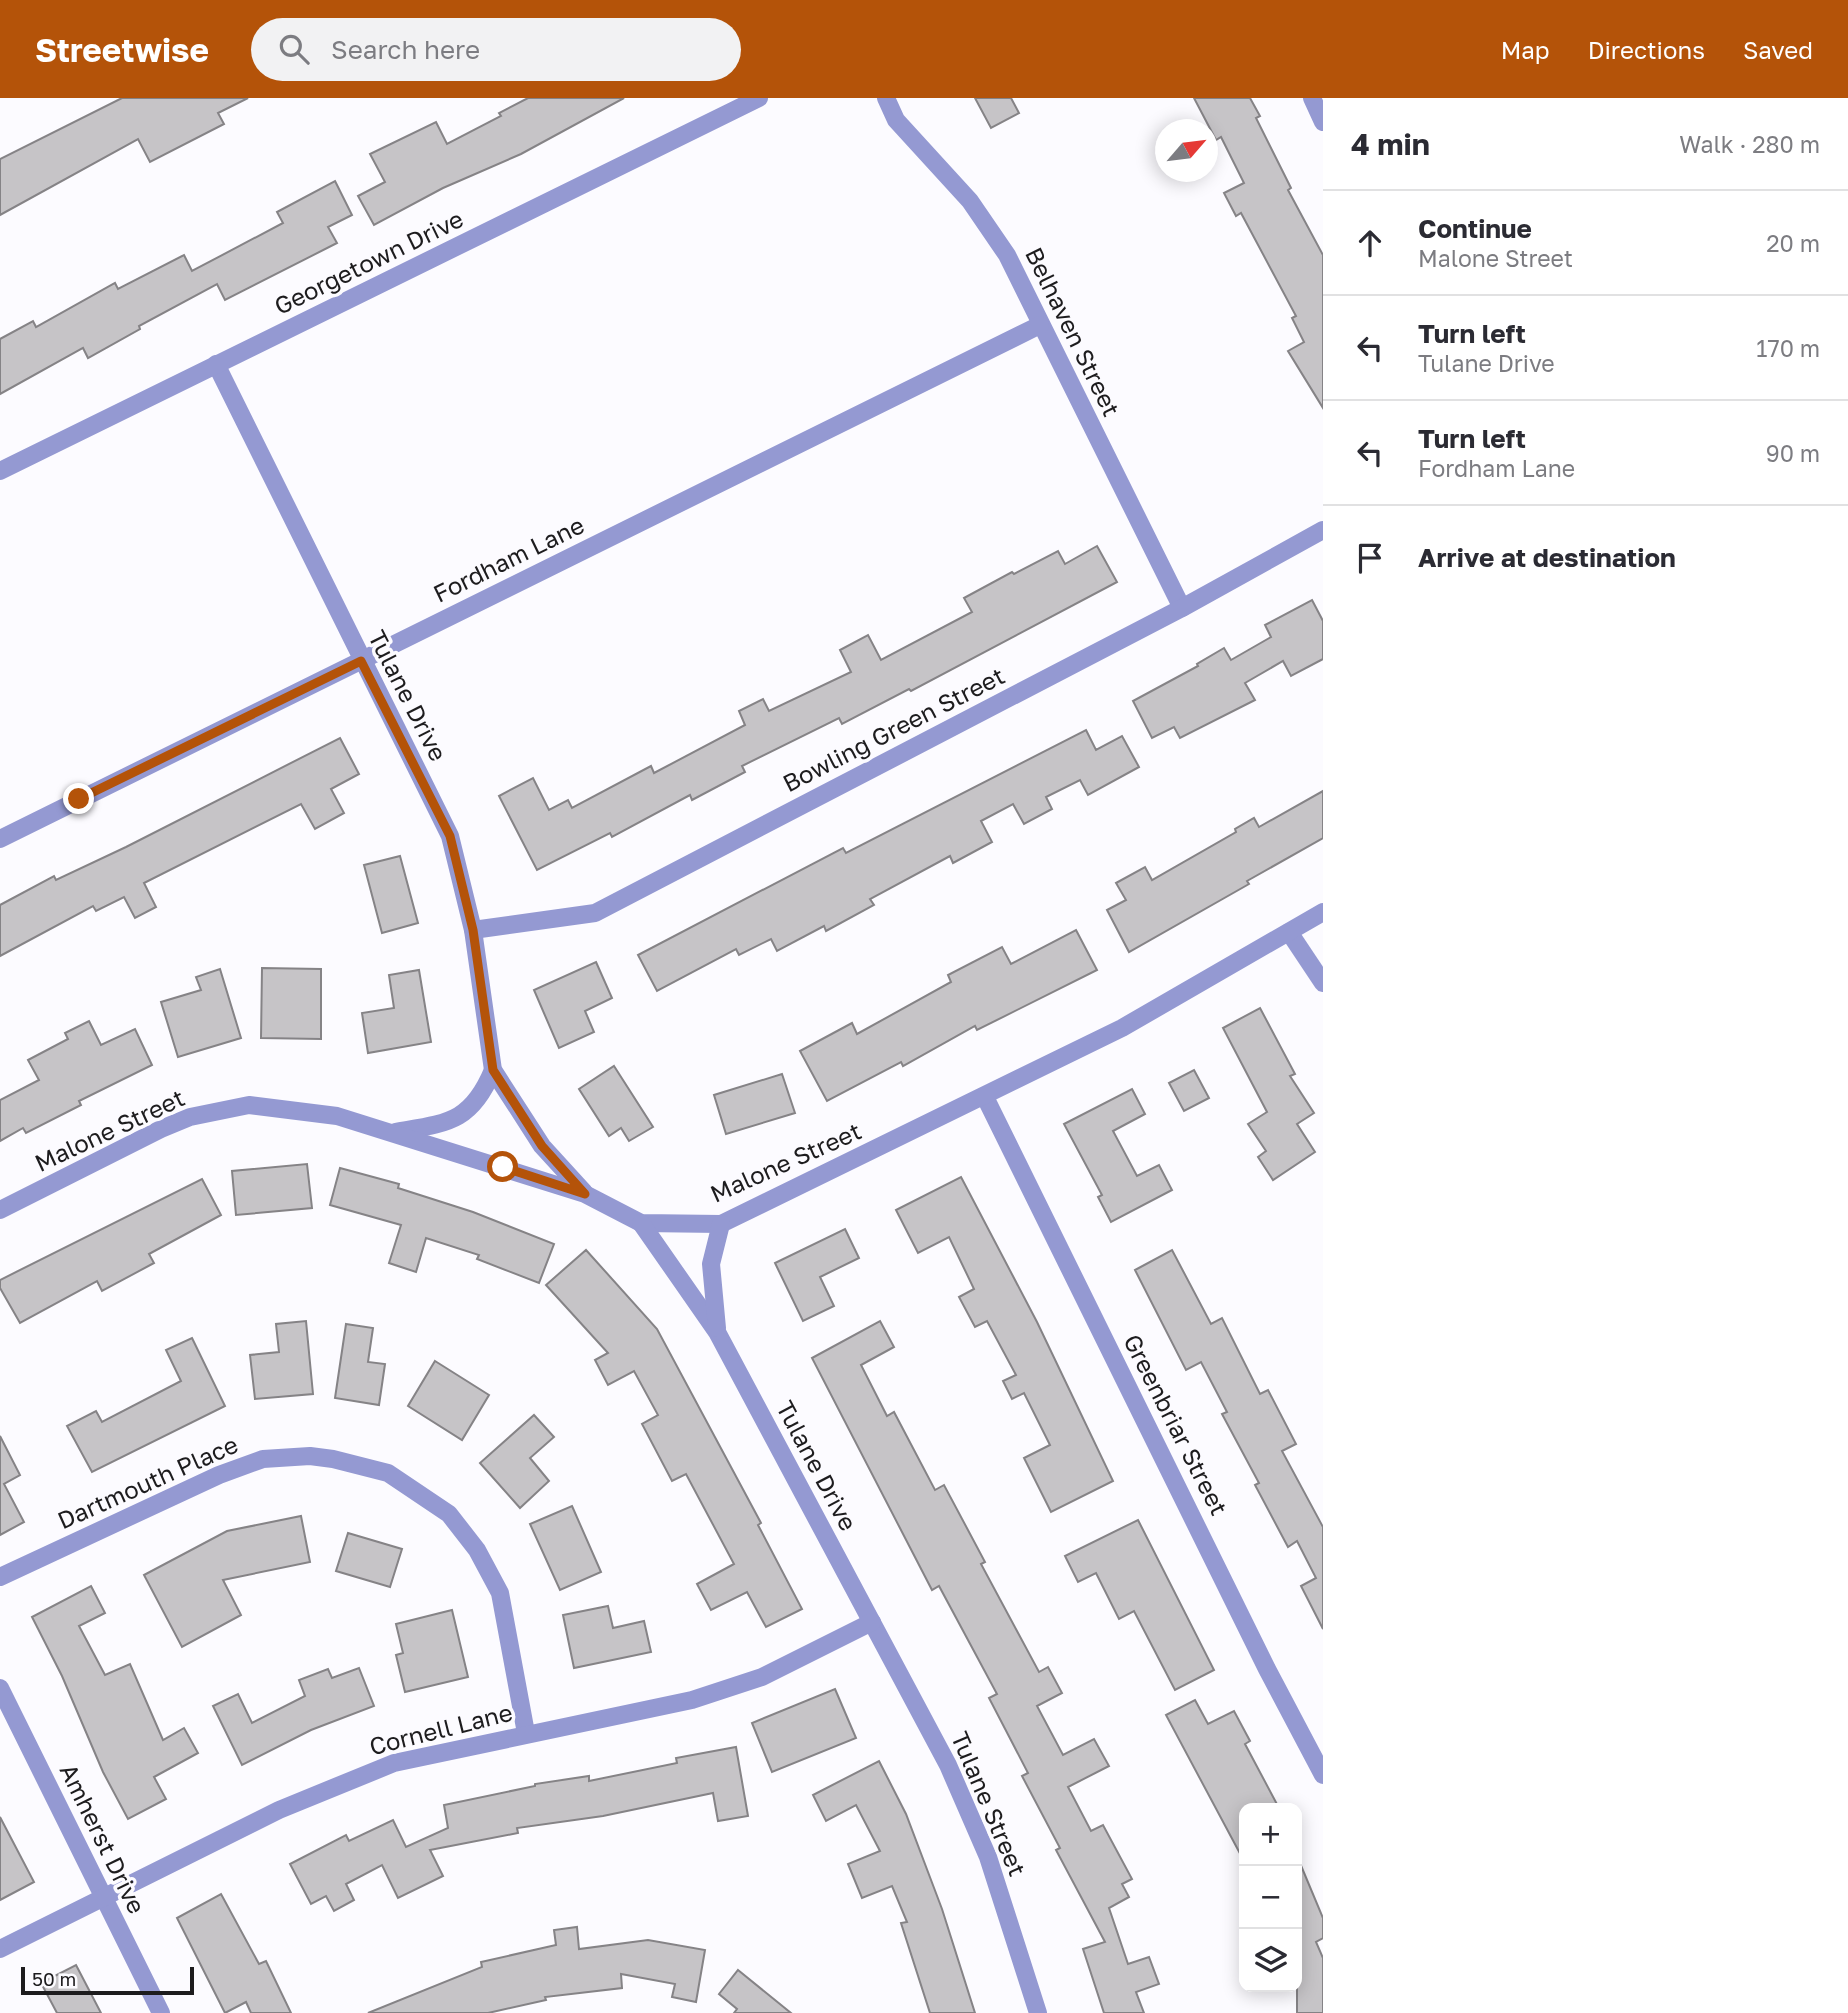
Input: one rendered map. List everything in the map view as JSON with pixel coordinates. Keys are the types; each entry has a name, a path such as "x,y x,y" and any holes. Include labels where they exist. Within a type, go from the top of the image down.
{"street":[{"name":"Georgetown Drive","path":"0,471 759,98"},
{"name":"Belhaven Street","path":"886,98 897,120 970,201 1007,255 1182,608"},
{"path":"1312,98 1323,122"},
{"name":"Fordham Lane","path":"0,839 1040,325"},
{"name":"Tulane Drive","path":"216,364 450,836 473,930 493,1070 542,1146 585,1194"},
{"name":"Bowling Green Street","path":"473,930 595,913 1182,608 1323,530"},
{"name":"Malone Street","path":"0,1210 161,1129 190,1117 249,1105 308,1110 391,1132 585,1194 641,1223 721,1224 1122,1028 1323,912"},
{"path":"1289,932 1323,983"},
{"path":"391,1132 430,1126 461,1116 483,1096 493,1070"},
{"name":"Greenbriar Street","path":"985,1097 1267,1669 1323,1774"},
{"name":"Tulane Drive","path":"641,1223 718,1332 872,1622"},
{"name":"Tulane Drive","path":"718,1332 711,1265 721,1224"},
{"name":"Dartmouth Place","path":"0,1577 219,1475 263,1459 332,1459 388,1473 449,1514 477,1550 500,1593 526,1733"},
{"name":"Cornell Lane","path":"0,1949 279,1810 394,1763 691,1700 762,1677 872,1622"},
{"name":"Tulane Street","path":"872,1622 948,1765 988,1857 1038,2013"},
{"name":"Amherst Drive","path":"0,1688 161,2013"}],"building":[{"path":"122,98 248,98 218,113 224,124 150,162 138,139 0,215 0,159"},
{"path":"528,98 624,98 521,154 443,188 374,225 358,196 385,182 370,154 436,122 447,144 501,116 499,113"},
{"path":"975,98 1011,98 1019,113 991,128"},
{"path":"1194,98 1250,98 1260,116 1256,118 1291,188 1288,190 1323,255 1323,408 1288,351 1304,342 1292,318 1296,316 1241,213 1236,216 1224,193 1244,183 1221,137 1218,139 1218,119 1205,119"},
{"path":"335,181 352,215 328,227 337,243 225,300 217,284 139,326 140,329 88,358 83,348 0,394 0,339 33,321 36,327 115,283 118,289 184,255 192,271 283,223 277,212"},
{"path":"1097,546 1117,582 911,691 909,689 842,724 839,718 742,766 745,772 692,800 690,795 612,837 610,833 537,870 499,796 533,778 549,810 568,800 572,808 651,766 654,773 745,725 739,711 763,699 769,711 851,672 840,650 868,635 881,660 972,612 964,598 1012,572 1014,574 1058,551 1065,564"},
{"path":"1312,600 1323,621 1323,659 1291,676 1283,661 1245,683 1255,700 1180,738 1174,727 1152,738 1133,701 1198,666 1197,664 1224,648 1231,660 1271,637 1265,625"},
{"path":"1086,730 1096,750 1122,736 1139,767 1088,795 1080,780 1046,797 1052,809 1024,824 1013,804 981,821 992,842 953,863 950,856 870,899 874,905 826,931 824,926 777,951 771,939 739,955 736,949 657,991 638,955 843,848 846,853"},
{"path":"340,738 359,774 331,789 344,813 315,829 301,804 144,883 156,907 135,918 124,897 96,911 93,906 0,956 0,905 54,876 56,880 126,847"},
{"path":"1323,791 1323,838 1247,881 1249,884 1129,952 1107,910 1126,900 1116,883 1145,867 1152,880 1236,832 1235,829 1254,818 1259,827"},
{"path":"400,856 418,923 382,933 364,865"},
{"path":"1076,930 1097,970 977,1030 975,1026 903,1066 901,1062 827,1101 800,1051 852,1023 857,1034 951,982 948,975 1002,947 1011,964"},
{"path":"596,962 612,998 585,1011 594,1032 559,1048 534,990"},
{"path":"262,968 321,969 321,1039 261,1038"},
{"path":"220,969 241,1038 178,1057 161,1002 201,990 196,977"},
{"path":"419,970 431,1042 368,1053 362,1013 394,1008 389,975"},
{"path":"1260,1008 1295,1074 1290,1076 1314,1113 1297,1124 1315,1152 1273,1180 1258,1157 1266,1151 1248,1124 1267,1112 1223,1028"},
{"path":"89,1021 101,1045 135,1029 152,1065 79,1101 81,1105 26,1133 23,1128 0,1141 0,1100 39,1080 28,1060 68,1039 65,1033"},
{"path":"614,1066 653,1127 629,1141 621,1128 609,1136 579,1089"},
{"path":"1194,1070 1209,1098 1184,1111 1169,1083"},
{"path":"782,1074 795,1113 726,1134 714,1095"},
{"path":"1132,1089 1145,1114 1113,1131 1137,1176 1159,1165 1172,1190 1111,1222 1098,1197 1102,1195 1064,1124"},
{"path":"307,1164 312,1208 236,1215 232,1171"},
{"path":"340,1168 399,1184 398,1188 473,1212 554,1244 539,1283 477,1259 479,1255 426,1238 416,1272 389,1263 401,1225 330,1205"},
{"path":"961,1177 1037,1322 1113,1481 1051,1512 1024,1458 1050,1445 1024,1393 1012,1399 1003,1381 1016,1375 987,1321 975,1327 959,1297 974,1289 949,1237 918,1253 896,1210"},
{"path":"202,1179 221,1215 149,1254 154,1263 102,1291 97,1281 20,1323 0,1288 0,1280"},
{"path":"845,1229 859,1258 820,1277 834,1306 803,1321 775,1263"},
{"path":"586,1250 657,1329 761,1523 758,1525 802,1609 766,1627 747,1592 711,1610 697,1584 734,1564 686,1474 672,1481 642,1424 658,1415 634,1371 608,1385 595,1360 608,1353 546,1285"},
{"path":"1172,1250 1211,1324 1222,1318 1260,1394 1268,1390 1296,1444 1282,1451 1323,1527 1323,1629 1301,1586 1316,1578 1297,1541 1288,1547 1255,1485 1259,1483 1222,1414 1227,1412 1201,1362 1186,1370 1135,1270"},
{"path":"306,1321 313,1394 255,1399 250,1355 279,1352 276,1324"},
{"path":"880,1321 894,1347 861,1365 887,1416 894,1412 935,1490 944,1485 985,1562 981,1564 1039,1672 1048,1667 1062,1693 1037,1706 1063,1755 1094,1739 1109,1766 1068,1787 1091,1831 1103,1825 1132,1879 1122,1884 1129,1897 1109,1908 1128,1964 1149,1957 1159,1984 1136,1992 1144,2013 1104,2013 1083,1949 1105,1942 1056,1850 1060,1848 1022,1776 1028,1773 989,1698 997,1694 939,1586 932,1590 812,1358"},
{"path":"346,1324 373,1328 368,1362 385,1364 379,1405 335,1398"},
{"path":"192,1338 225,1406 92,1472 67,1426 96,1411 102,1422 181,1381 166,1350"},
{"path":"435,1361 489,1395 462,1440 408,1406"},
{"path":"534,1415 554,1437 530,1458 549,1481 520,1508 480,1463"},
{"path":"0,1436 20,1475 4,1484 24,1522 0,1535"},
{"path":"572,1506 601,1572 560,1590 530,1524"},
{"path":"301,1516 310,1562 223,1580 241,1615 182,1647 144,1575 227,1531"},
{"path":"1138,1520 1214,1670 1175,1690 1134,1611 1119,1619 1096,1573 1078,1582 1065,1556"},
{"path":"348,1533 402,1549 390,1587 336,1571"},
{"path":"91,1586 105,1613 79,1626 105,1675 130,1664 163,1740 184,1728 198,1753 154,1777 166,1799 128,1819 103,1772 62,1676 32,1617"},
{"path":"608,1606 613,1628 644,1621 651,1652 574,1668 563,1615"},
{"path":"452,1610 468,1677 405,1692 396,1655 403,1653 396,1624"},
{"path":"359,1668 374,1706 311,1730 242,1765 213,1706 238,1694 252,1723 305,1696 299,1680 328,1669 332,1678"},
{"path":"835,1689 856,1738 772,1772 752,1723"},
{"path":"1195,1700 1208,1724 1234,1711 1250,1741 1245,1744 1276,1803 1239,1803 1239,1852 1166,1715"},
{"path":"736,1747 748,1816 718,1821 713,1793 603,1816 517,1828 518,1833 430,1850 443,1876 398,1898 382,1865 346,1884 354,1900 334,1911 326,1896 311,1904 290,1864 346,1835 349,1841 393,1820 406,1847 448,1828 444,1805 535,1784 589,1776 589,1781 677,1763 676,1758"},
{"path":"879,1761 906,1814 942,1909 975,2013 930,2013 901,1923 907,1922 892,1886 862,1898 848,1864 880,1851 856,1805 826,1821 813,1795"},
{"path":"0,1817 34,1882 0,1900"},
{"path":"1302,1868 1323,1918 1323,1938 1316,1942 1323,1958 1323,2013 1297,2013 1297,1992 1302,1992"},
{"path":"221,1894 259,1964 266,1961 291,2013 251,2013 246,2002 225,2013 177,1918"},
{"path":"577,1927 579,1949 648,1940 705,1950 696,2002 672,1997 675,1984 621,1974 622,1988 545,1997 546,2000 488,2013 368,2013 482,1967 481,1962 556,1945 554,1930"},
{"path":"76,1965 101,2013 57,2013 41,1983"},
{"path":"738,1970 791,2013 734,2013 737,2009 719,1994"}],"route":[{"path":"79,799 361,661 450,836 473,930 493,1070 542,1146 585,1194 503,1167"}]}
